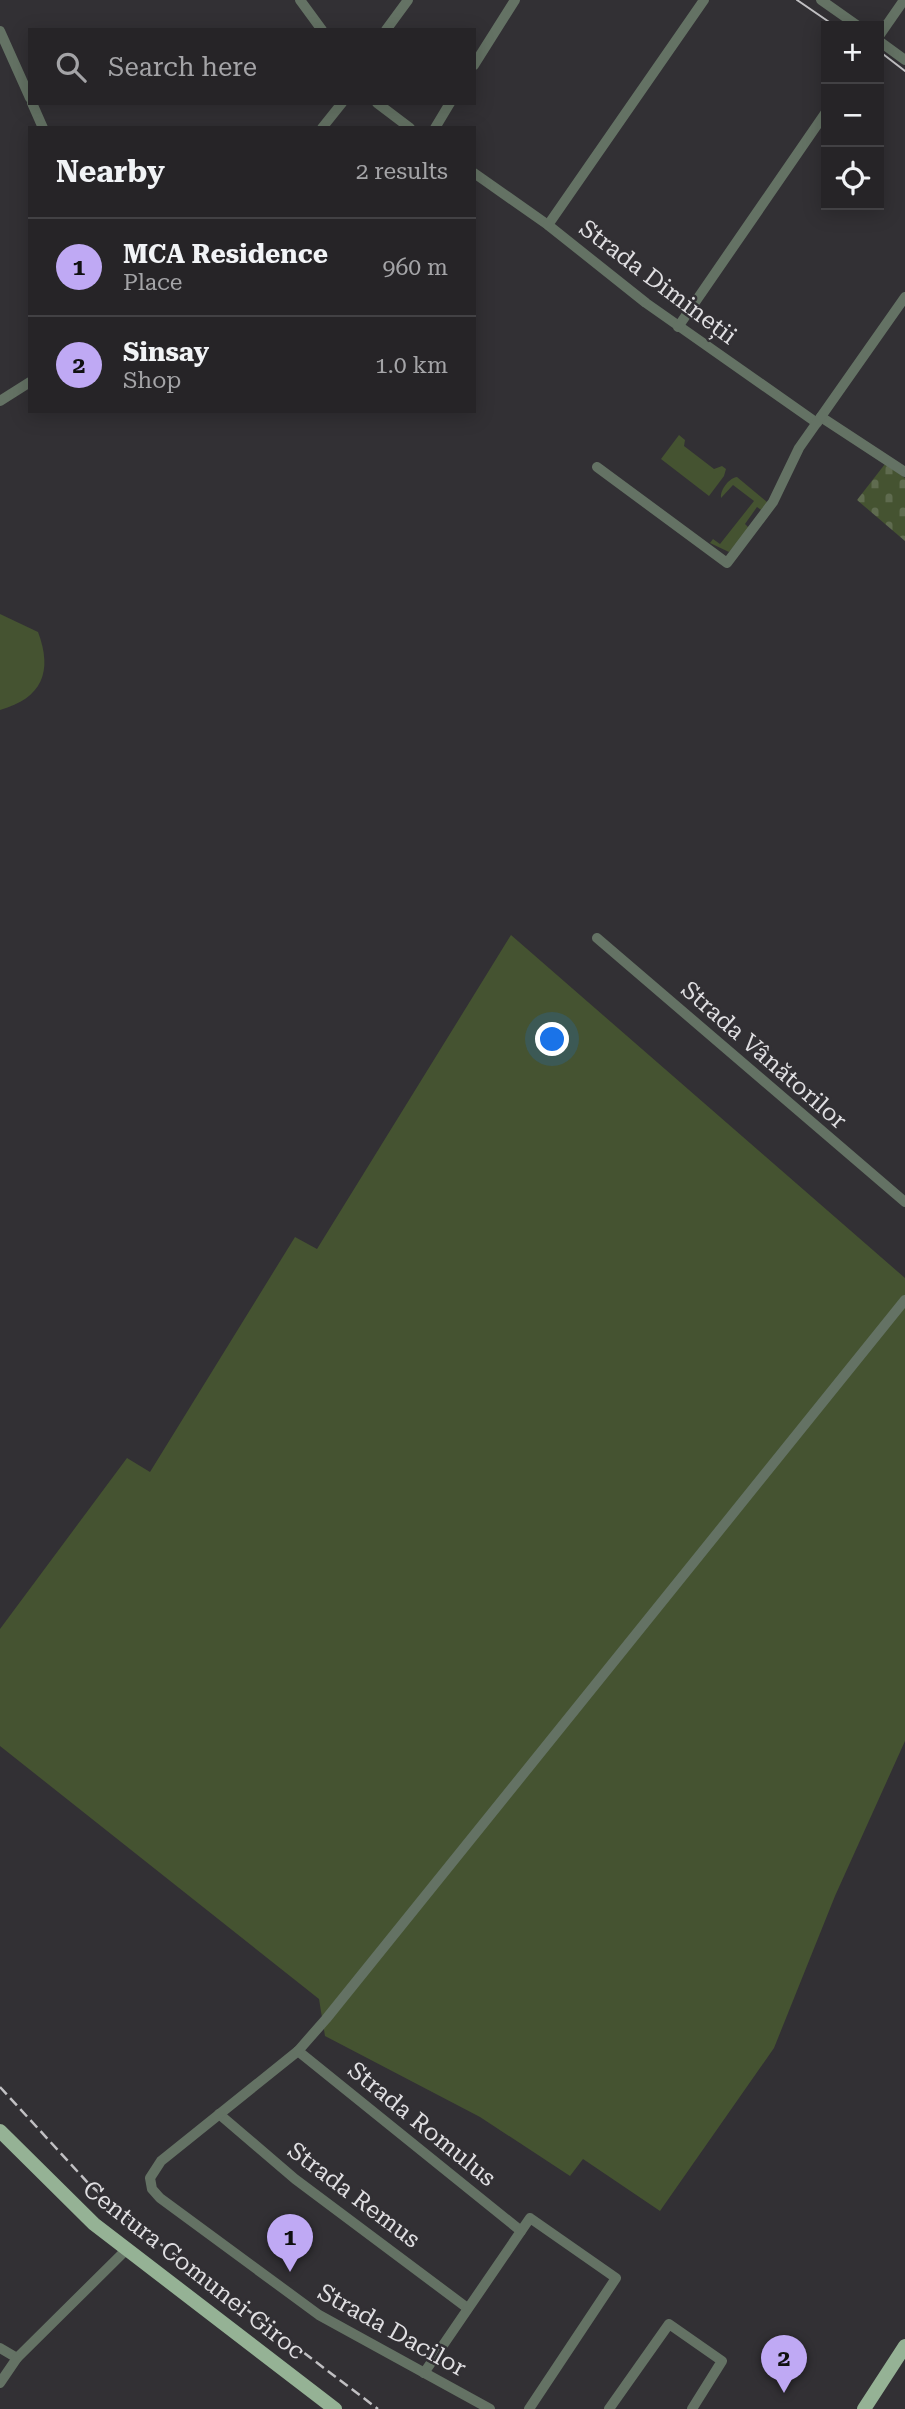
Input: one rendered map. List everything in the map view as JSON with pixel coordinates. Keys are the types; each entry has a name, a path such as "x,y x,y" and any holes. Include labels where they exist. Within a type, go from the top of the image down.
{"main road":[{"name":"Centura Comunei Giroc","path":"0,2131 68,2201 126,2250 335,2409"},
{"path":"864,2409 905,2346"},
{"path":"873,2409 905,2361"}],"street":[{"path":"300,0 321,28"},
{"path":"387,28 408,0"},
{"path":"476,62 515,0"},
{"path":"548,225 704,0"},
{"path":"821,0 851,21"},
{"path":"884,30 904,0"},
{"path":"0,31 28,94"},
{"path":"884,42 905,60"},
{"path":"33,105 42,126"},
{"path":"324,126 340,105"},
{"path":"380,105 407,126"},
{"path":"436,126 449,105"},
{"path":"678,327 821,119"},
{"name":"Strada Dimineții","path":"476,174 548,225 678,327 819,420 905,472"},
{"path":"597,467 727,563 780,492 799,448 905,297"},
{"path":"0,401 28,383"},
{"name":"Strada Vânătorilor","path":"597,938 905,1202"},
{"path":"219,2114 298,2051 905,1300"},
{"name":"Strada Romulus","path":"298,2051 521,2231"},
{"name":"Strada Dacilor","path":"219,2114 161,2161 150,2178 152,2189 160,2198 303,2305 490,2409"},
{"name":"Strada Remus","path":"219,2114 295,2179 466,2307"},
{"path":"424,2372 466,2307 530,2218 616,2278 529,2409"},
{"path":"0,2383 17,2358 126,2250"},
{"path":"609,2409 669,2324 722,2361 692,2409"},
{"path":"0,2348 17,2358"}],"green space":[{"path":"679,435 685,440 684,446 714,469 722,466 726,469 709,496 661,459"},
{"path":"885,464 905,478 905,541 857,500"},
{"path":"737,477 767,502 764,512 757,507 745,524 749,528 729,552 710,543 713,539 720,544 754,501 733,485 721,498 726,485"},
{"path":"0,614 38,632 44,671 34,691 14,705 0,710"},
{"path":"511,935 905,1278 905,1741 835,1896 774,2048 660,2211 583,2159 570,2176 480,2117 325,2036 319,1999 0,1746 0,1629 127,1458 150,1472 295,1237 317,1249"}],"tram line":[{"path":"797,0 828,21"},
{"path":"884,55 905,71"}],"railway":[{"path":"0,2087 89,2184 146,2233 378,2409"}],"place":[{"name":"MCA Residence","path":"290,2272"},
{"name":"Sinsay","path":"784,2393"}]}
